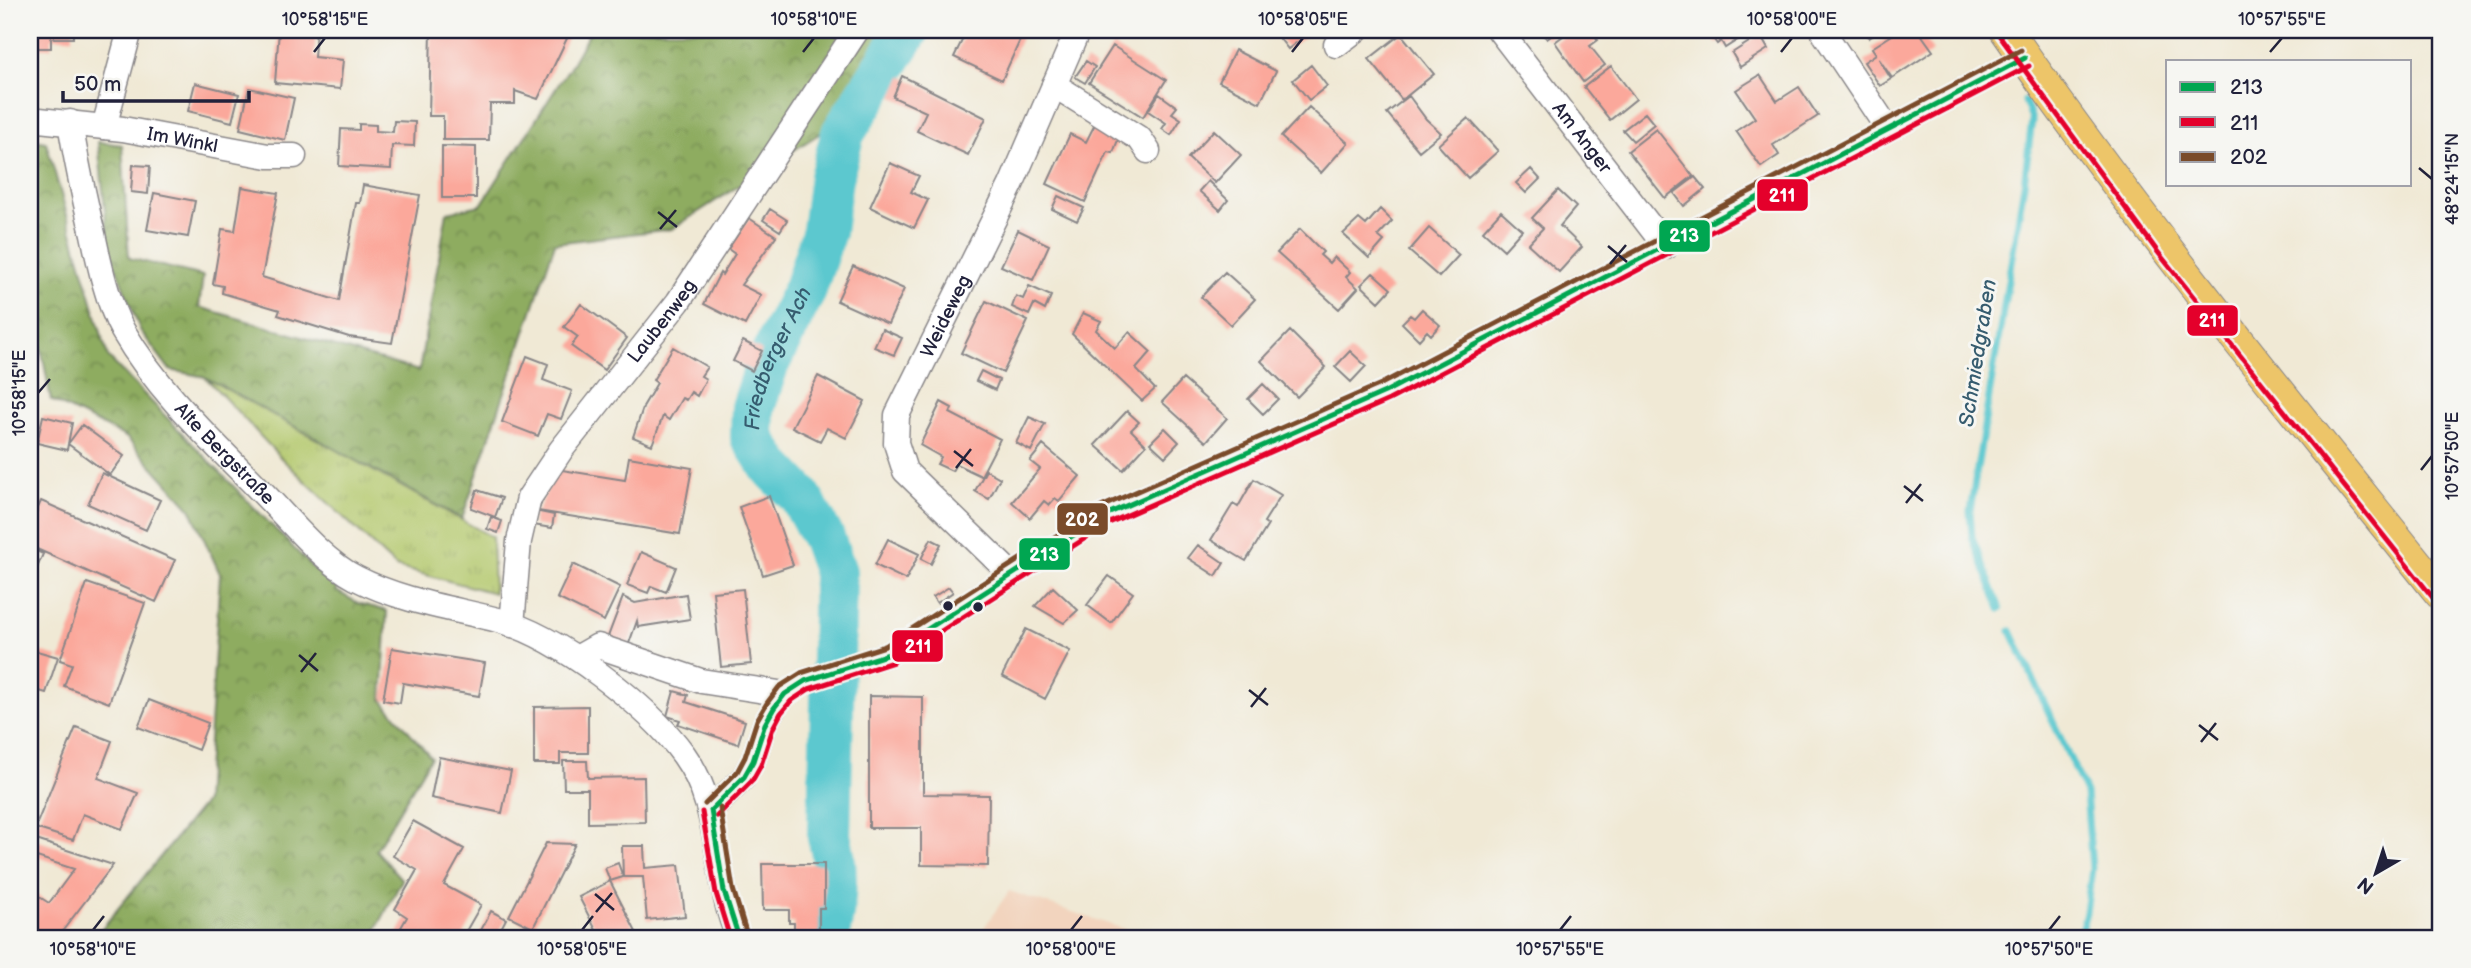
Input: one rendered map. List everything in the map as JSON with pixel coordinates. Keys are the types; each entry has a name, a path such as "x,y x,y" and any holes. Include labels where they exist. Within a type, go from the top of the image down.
{"main road":[{"path":"2006,30 2128,197 2441,594"}],"street":[{"path":"104,127 130,30"},
{"name":"Laubenweg","path":"512,625 519,541 529,498 561,450 678,302 857,30"},
{"name":"Weideweg","path":"1012,575 905,471 896,443 897,415 1011,185 1079,30"},
{"path":"1336,45 1356,30"},
{"name":"Am Anger","path":"1499,30 1666,247"},
{"path":"1822,30 1888,129"},
{"path":"711,810 744,777 753,761 765,723 774,708 785,694 805,681 889,654 1105,515 1385,392 2025,58"},
{"path":"1054,85 1140,139 1148,151"},
{"path":"30,119 70,122"},
{"name":"Im Winkl","path":"70,122 268,156 294,156"},
{"name":"Alte Bergstraße","path":"70,122 102,274 121,329 150,372 218,447 323,554 355,578 412,600 512,625 577,658 619,689 657,725 684,755 711,810 723,889 739,938"},
{"path":"577,658 598,646 701,681 785,694"}],"shaded area":[{"path":"1009,891 1151,938 977,938"}],"green space":[{"path":"591,30 904,30 856,110 672,229 555,243 462,519 205,377 170,370 140,330 109,249 98,142 122,145 129,258 203,276 199,307 419,371 447,212 481,205"},
{"path":"30,139 46,142 108,357 313,568 338,585 336,591 358,603 387,611 382,700 431,757 376,850 402,880 372,938 94,938 205,802 220,574 190,508 126,437 51,400 30,289"},
{"path":"205,377 492,537 494,593 396,567 282,459"}],"building":[{"path":"30,30 73,30 73,38 51,38 51,48 30,48"},
{"path":"279,30 316,30 314,57 343,60 340,89 275,83"},
{"path":"431,30 571,30 538,99 515,91 515,104 490,104 489,140 443,140 443,116 429,116"},
{"path":"967,30 987,30 999,35 1004,30 1021,38 1002,80 954,57"},
{"path":"1273,30 1305,30 1308,34 1288,49"},
{"path":"1540,30 1559,30 1547,39"},
{"path":"1571,30 1590,30 1598,40 1590,46 1605,65 1583,82 1555,42"},
{"path":"1707,30 1753,30 1725,48 1721,41 1717,44"},
{"path":"1864,30 1881,30 1869,38"},
{"path":"1900,30 1918,30 1933,51 1892,78 1879,59 1891,79 1880,86 1864,62 1876,54 1872,48"},
{"path":"1401,34 1434,74 1402,100 1369,59"},
{"path":"1760,35 1768,49 1740,67 1732,53"},
{"path":"1113,46 1166,80 1143,117 1089,83"},
{"path":"1235,50 1276,71 1260,103 1219,82"},
{"path":"1086,61 1095,67 1085,83 1075,77"},
{"path":"1311,65 1327,86 1309,100 1293,80"},
{"path":"1611,66 1636,99 1610,120 1584,87"},
{"path":"1760,75 1777,101 1799,87 1818,116 1773,145 1779,155 1761,167 1736,131 1755,118 1736,90"},
{"path":"902,76 986,118 968,155 917,131 926,112 893,97"},
{"path":"195,83 239,94 232,122 188,111"},
{"path":"249,88 294,98 285,140 240,129"},
{"path":"1159,94 1177,107 1172,113 1181,119 1171,135 1162,129 1166,123 1148,111"},
{"path":"1409,96 1426,119 1441,133 1419,151 1387,113"},
{"path":"1309,107 1348,143 1321,173 1281,137"},
{"path":"1645,113 1654,124 1633,141 1623,130"},
{"path":"1468,118 1498,151 1468,178 1438,145"},
{"path":"394,121 415,122 414,146 392,145 391,169 339,166 341,129 359,130 359,124 376,125 376,131 393,132"},
{"path":"1095,124 1119,137 1113,153 1108,152 1085,202 1047,184 1070,134 1086,142"},
{"path":"1656,129 1693,176 1665,198 1628,151"},
{"path":"1214,130 1241,155 1215,183 1188,158"},
{"path":"442,146 476,147 476,198 442,198"},
{"path":"890,163 919,176 911,192 928,200 914,228 870,207"},
{"path":"133,165 150,166 148,194 131,192"},
{"path":"1531,169 1540,179 1526,193 1516,183"},
{"path":"1695,177 1705,189 1684,206 1674,193"},
{"path":"1208,181 1228,200 1220,210 1199,191"},
{"path":"363,185 420,195 392,343 349,337 278,315 280,310 222,293 223,286 213,284 222,229 235,231 242,187 278,193 262,277 339,301 356,203 360,203"},
{"path":"1558,190 1576,207 1560,226 1582,247 1559,272 1528,244 1543,228 1532,218"},
{"path":"154,193 195,201 188,237 147,230"},
{"path":"1058,196 1084,208 1077,221 1052,209"},
{"path":"770,209 787,220 780,231 763,220"},
{"path":"1380,209 1392,221 1378,236 1384,241 1369,258 1343,234 1359,219 1366,225"},
{"path":"1501,211 1522,230 1504,250 1483,231"},
{"path":"749,218 776,236 741,285 761,295 745,325 704,304 720,273 722,275 735,254 728,249"},
{"path":"1429,228 1459,255 1439,277 1409,251"},
{"path":"1300,229 1323,252 1320,255 1329,263 1334,257 1350,272 1346,277 1358,288 1339,309 1277,253"},
{"path":"1018,230 1049,245 1033,280 1001,266"},
{"path":"853,266 904,289 888,324 837,301"},
{"path":"1225,272 1255,299 1231,325 1201,297"},
{"path":"1373,273 1391,289 1379,302 1361,285"},
{"path":"1029,286 1051,296 1045,310 1034,304 1029,315 1012,307 1016,296 1023,299"},
{"path":"986,301 1028,321 1003,373 961,353"},
{"path":"581,304 627,338 604,370 571,346 578,337 564,327"},
{"path":"1422,309 1440,325 1431,335 1427,331 1419,340 1402,323 1410,315 1414,318"},
{"path":"1083,313 1101,321 1096,330 1115,348 1129,332 1151,352 1136,369 1155,389 1142,401 1072,334"},
{"path":"882,329 902,338 894,355 874,347"},
{"path":"1290,331 1326,367 1297,397 1261,361"},
{"path":"743,341 762,351 752,371 733,361"},
{"path":"673,347 707,367 701,376 706,379 697,396 691,392 686,400 682,398 669,420 663,416 652,445 633,437 644,405 657,383 653,380"},
{"path":"1350,351 1366,366 1351,382 1335,367"},
{"path":"527,356 548,364 543,380 572,391 561,419 547,414 538,436 502,422"},
{"path":"981,371 999,380 995,390 976,381"},
{"path":"818,376 865,401 846,438 827,428 820,441 792,427"},
{"path":"1183,379 1227,418 1206,442 1162,402"},
{"path":"1263,384 1278,399 1263,414 1248,399"},
{"path":"941,402 952,408 950,413 1000,439 981,476 956,464 952,471 937,464 941,457 920,445"},
{"path":"1127,411 1139,422 1131,430 1146,445 1123,470 1095,445"},
{"path":"43,416 72,423 67,450 37,443"},
{"path":"1029,417 1045,424 1031,451 1016,443"},
{"path":"82,425 124,456 110,475 68,444"},
{"path":"1165,428 1179,442 1165,457 1150,443"},
{"path":"1043,445 1080,476 1059,501 1055,498 1049,505 1044,501 1030,518 1012,502 1040,469 1030,461"},
{"path":"629,457 692,468 680,534 538,511 556,469 625,480"},
{"path":"986,470 1000,478 989,499 975,491"},
{"path":"102,473 160,500 146,530 88,504"},
{"path":"1254,479 1281,495 1264,522 1268,525 1246,561 1211,540 1233,504 1238,507"},
{"path":"477,490 502,498 495,517 471,508"},
{"path":"769,496 793,565 763,575 739,507"},
{"path":"41,501 175,560 156,602 30,546 30,527"},
{"path":"535,511 554,515 552,528 533,525"},
{"path":"491,517 502,521 498,533 487,529"},
{"path":"888,539 919,554 906,580 875,565"},
{"path":"931,539 941,544 931,564 921,559"},
{"path":"1198,545 1224,563 1216,576 1188,558"},
{"path":"30,548 43,554 30,584"},
{"path":"641,552 676,567 666,592 651,586 648,593 627,585"},
{"path":"573,564 620,587 604,621 557,598"},
{"path":"1109,576 1133,593 1111,623 1087,605"},
{"path":"87,583 145,603 109,703 64,686 72,664 60,660"},
{"path":"949,587 953,592 937,603 933,597"},
{"path":"1053,587 1078,610 1064,623 1035,606"},
{"path":"743,589 751,664 721,667 713,592"},
{"path":"686,594 690,619 638,627 637,621 627,649 606,642 623,597 635,603"},
{"path":"1026,629 1070,651 1045,699 1002,676"},
{"path":"392,648 485,663 479,696 403,683 400,703 383,700"},
{"path":"30,649 58,657 46,693 30,688"},
{"path":"674,691 688,695 686,702 745,721 738,744 678,724 680,720 667,716"},
{"path":"869,696 923,697 923,794 989,795 988,866 921,865 921,828 869,828"},
{"path":"149,700 208,723 198,750 138,727"},
{"path":"588,706 588,753 560,753 560,764 534,764 534,707"},
{"path":"76,727 112,741 98,778 138,793 122,829 83,814 73,840 35,828"},
{"path":"439,757 511,771 502,813 431,798"},
{"path":"563,761 587,761 588,778 644,777 645,822 588,823 588,789 564,789"},
{"path":"413,821 464,849 444,885 481,905 462,938 395,938 407,917 395,909 417,870 393,856"},
{"path":"30,838 113,865 57,938 46,938 33,930 30,936 30,891 49,903 74,869 37,857 36,862 30,860"},
{"path":"546,843 575,844 533,928 509,916"},
{"path":"622,846 644,846 645,868 679,865 685,916 647,920 643,877 623,877"},
{"path":"618,863 623,877 610,881 605,868"},
{"path":"762,864 824,864 824,908 819,908 819,938 794,938 794,923 789,923 789,910 763,910"},
{"path":"610,881 639,938 600,938 579,897"},
{"path":"491,911 506,919 496,938 477,938"},
{"path":"536,930 539,938 517,938"}],"waterway":[{"name":"Friedberger Ach","path":"827,938 835,888 829,837 835,572 823,538 800,496 770,465 752,437 753,408 767,365 805,289 824,231 831,178 843,133 908,30"},
{"name":"Schmiedgraben","path":"2000,609 1972,537 1970,511 2024,184 2032,120 2025,101"},
{"name":"Schmiedgraben","path":"2011,631 2086,793 2092,869 2079,938"}],"transit line":[{"name":"211","path":"1999,35 2157,251 2434,599"},
{"name":"202","path":"705,804 737,772 757,720 767,703 779,687 801,673 885,646 1101,507 1381,384 2021,50"},
{"name":"213","path":"711,810 744,777 774,708 785,694 805,681 889,654 1105,515 1385,392 2025,58"},
{"name":"211","path":"717,816 752,781 781,713 791,701 809,689 893,662 1109,523 1389,400 2029,66"},
{"name":"202","path":"720,808 733,889 747,935"},
{"name":"213","path":"711,810 724,891 739,938"},
{"name":"211","path":"702,812 716,893 730,938"}]}
